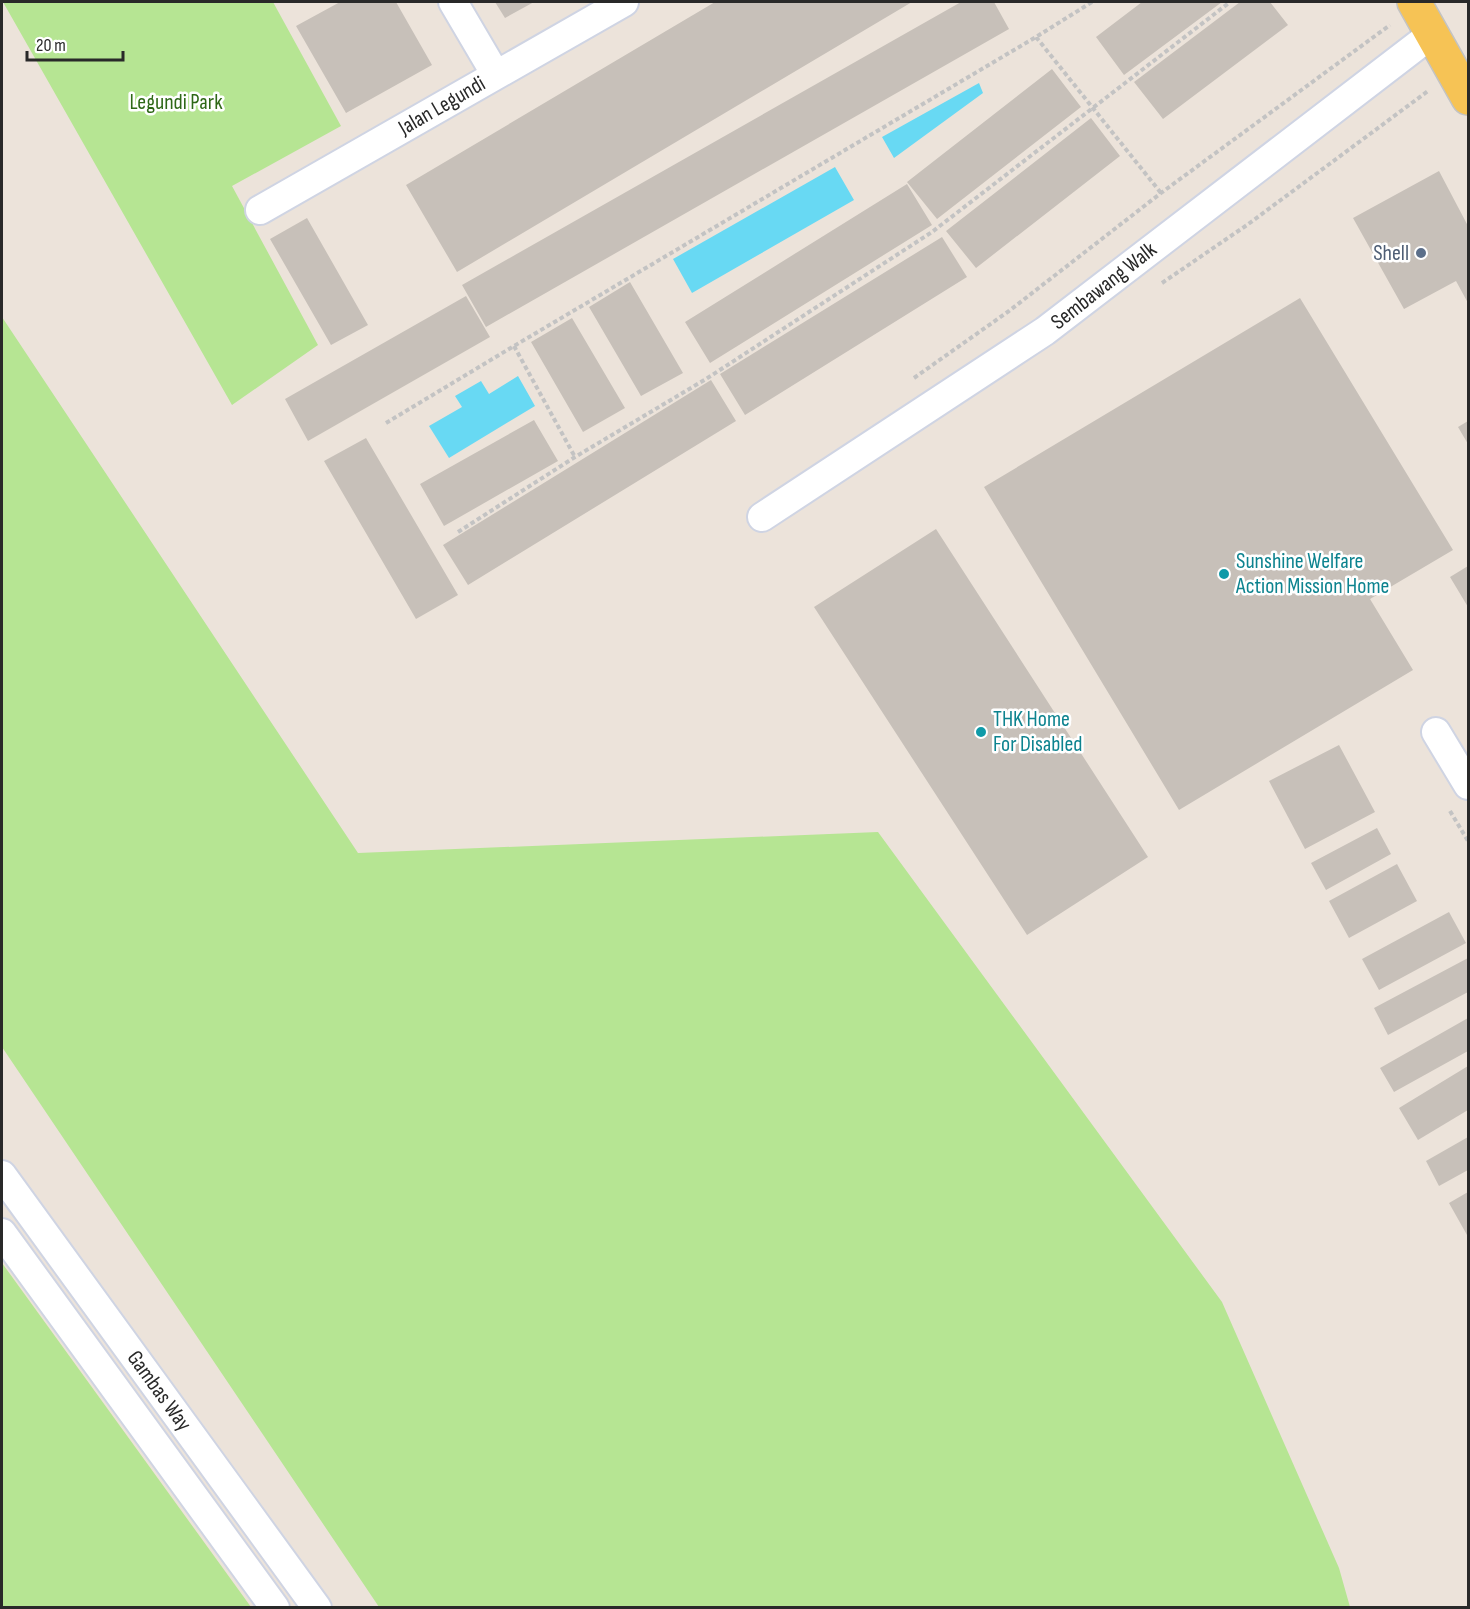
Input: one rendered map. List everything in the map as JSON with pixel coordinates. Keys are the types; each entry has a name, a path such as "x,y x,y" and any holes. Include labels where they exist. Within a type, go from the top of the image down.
{"main road":[{"path":"1404,11 1432,34 1468,98"}],"street":[{"path":"453,2 496,75"},
{"name":"Jalan Legundi","path":"260,210 624,2"},
{"name":"Sembawang Walk","path":"762,517 1045,331 1432,34"},
{"path":"1436,732 1468,785"},
{"name":"Gambas Way","path":"2,1175 317,1608"},
{"name":"Gambas Way","path":"2,1233 275,1608"}],"path":[{"path":"386,423 1092,2"},
{"path":"458,532 575,457 706,379 932,232 1230,2"},
{"path":"912,379 1009,311 1161,193 1404,11"},
{"path":"1036,37 1161,193"},
{"path":"514,346 575,457"}],"green space":[{"name":"Legundi Park","path":"3,2 273,2 341,126 232,186 318,345 232,405"},
{"path":"2,317 358,853 878,832 1222,1302 1339,1568 1350,1607 379,1607 2,1047"},
{"path":"2,1263 251,1607 2,1607"}],"water":[{"path":"979,83 983,93 894,158 882,137"},
{"path":"835,167 854,200 692,293 673,259"},
{"path":"518,376 535,406 449,458 429,426 462,407 455,396 481,381 489,394"}],"building":[{"path":"340,2 396,2 432,65 346,113 296,26"},
{"path":"495,2 534,2 505,18"},
{"path":"715,2 912,2 457,272 406,185"},
{"path":"961,2 994,2 1009,29 486,327 462,285"},
{"path":"1142,2 1222,2 1124,75 1096,37"},
{"path":"1240,2 1270,2 1288,25 1163,119 1134,82"},
{"path":"1052,69 1081,107 937,219 907,182"},
{"path":"1091,118 1120,156 976,268 946,231"},
{"name":"Shell","path":"1439,171 1468,226 1468,303 1456,281 1404,309 1353,218"},
{"path":"907,184 932,225 710,363 685,322"},
{"path":"307,218 368,325 331,345 270,239"},
{"path":"942,237 967,277 745,415 720,374"},
{"path":"630,282 683,373 641,396 589,307"},
{"path":"466,296 490,337 308,441 285,399"},
{"name":"Sunshine Welfare Action Mission Home","path":"1300,298 1453,550 1370,599 1413,670 1179,810 984,487"},
{"path":"572,318 625,408 583,432 531,342"},
{"path":"711,380 736,421 468,585 443,545"},
{"path":"534,420 558,461 444,526 420,484"},
{"path":"1468,421 1468,444 1458,427"},
{"path":"366,438 458,595 416,619 324,461"},
{"name":"THK Home For Disabled","path":"936,529 1148,857 1027,935 814,607"},
{"path":"1468,566 1468,607 1450,577"},
{"path":"1339,745 1375,812 1305,849 1269,781"},
{"path":"1377,828 1391,854 1326,890 1311,863"},
{"path":"1397,864 1417,901 1349,938 1329,901"},
{"path":"1449,912 1466,943 1379,990 1362,959"},
{"path":"1468,958 1468,992 1388,1035 1374,1008"},
{"path":"1468,1018 1468,1051 1394,1092 1380,1068"},
{"path":"1468,1066 1468,1110 1418,1140 1399,1108"},
{"path":"1468,1137 1468,1170 1439,1186 1426,1161"},
{"path":"1468,1192 1468,1234 1467,1235 1449,1203"}],"place":[{"name":"Shell","path":"1421,253"},
{"name":"Sunshine Welfare Action Mission Home","path":"1224,574"},
{"name":"THK Home For Disabled","path":"981,732"}]}
